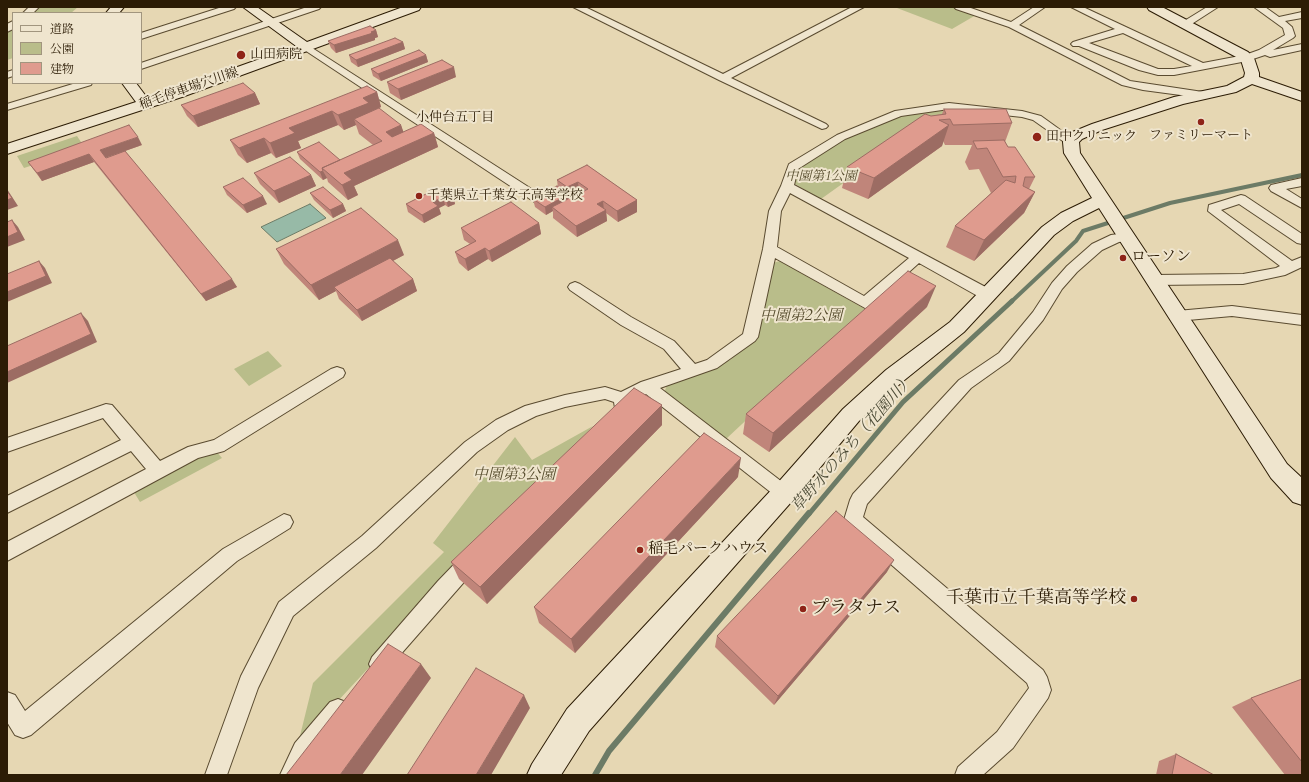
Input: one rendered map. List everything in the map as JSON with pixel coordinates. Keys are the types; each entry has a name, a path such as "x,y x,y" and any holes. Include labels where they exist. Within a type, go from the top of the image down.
{"street":[{"path":"142,36 231,7"},
{"path":"249,7 306,47 540,200"},
{"path":"142,66 316,7"},
{"path":"381,7 394,15"},
{"name":"稲毛停車場穴川線","path":"7,149 145,105 415,7"},
{"path":"578,7 822,126"},
{"path":"723,78 859,7"},
{"path":"960,7 1012,26 1061,49 1126,83 1203,95"},
{"path":"1012,26 1040,7"},
{"path":"1076,7 1201,66"},
{"path":"1153,7 1184,25 1229,47 1252,56 1290,36 1287,27 1259,7"},
{"path":"1184,25 1213,7"},
{"path":"1277,20 1302,15"},
{"path":"1061,49 1122,30"},
{"path":"1079,43 1143,68 1158,72 1174,72 1252,56 1268,55 1302,47"},
{"path":"1251,79 1252,56"},
{"path":"1302,97 1251,79 1231,89 1153,107 1076,136 1072,142 1072,153 1107,205 1177,316 1279,471 1302,494"},
{"path":"7,107 84,84"},
{"path":"131,84 145,105"},
{"path":"612,414 628,396 647,386 712,364 750,337 770,249 775,212 794,167 841,136 899,113 949,106 1022,114 1036,118 1072,142"},
{"path":"1302,182 1275,188 1302,204"},
{"path":"787,186 988,296"},
{"path":"1296,264 1214,211 1214,208 1241,199 1302,240"},
{"path":"543,775 578,720 784,493 851,415 894,376 957,326 988,296 1048,231 1067,217 1107,205"},
{"path":"966,775 1005,740 1040,690 1036,677 853,520 859,500 965,384 1004,357 1038,316 1057,286 1072,269 1097,247 1124,233"},
{"path":"770,249 865,303 918,257"},
{"path":"1154,280 1243,279 1280,272 1296,264"},
{"path":"575,287 626,321 669,346 692,371"},
{"path":"1177,316 1232,311 1302,320"},
{"path":"7,552 194,452 218,446 336,373"},
{"path":"647,386 784,493"},
{"path":"216,775 249,684 286,609 369,542 471,447 502,425 531,411 598,394 605,393 625,399"},
{"path":"7,445 106,410 158,472"},
{"path":"7,505 133,442"},
{"path":"7,703 23,727 230,555 284,522"},
{"path":"369,675 445,588 483,548"},
{"path":"291,775 303,751 348,698"}],"green space":[{"path":"34,7 78,7 72,12 28,12"},
{"path":"954,7 976,15 952,29 897,8"},
{"path":"12,25 12,58 7,60 7,28"},
{"name":"中園第1公園","path":"949,109 998,113 915,132 821,199 795,184 799,169 846,138 900,115"},
{"path":"77,136 85,148 24,168 17,156"},
{"name":"中園第2公園","path":"780,261 865,309 726,439 664,393 667,385 730,360 757,337 773,263"},
{"path":"268,351 282,366 249,386 234,369"},
{"name":"中園第3公園","path":"593,426 298,744 313,683 444,552 433,543 515,437 532,460"},
{"path":"215,450 222,458 140,502 132,489 197,455"}],"shaded area":[{"path":"310,204 326,218 277,242 261,227"}],"building":[{"path":"370,26 376,30 371,32 373,33 334,45 328,41"},
{"path":"395,38 403,42 356,60 349,55"},
{"path":"419,50 426,55 378,74 371,69"},
{"path":"442,60 454,67 398,89 387,82"},
{"path":"243,83 255,93 193,116 181,105"},
{"path":"367,86 377,92 363,98 369,103 338,115 332,111 289,128 295,133 270,143 264,138 239,148 230,140"},
{"path":"379,108 401,125 386,132 392,137 421,124 434,133 344,173 352,180 342,185 322,168 382,141 354,119"},
{"path":"944,109 1006,109 1012,123 953,125 950,119 939,120 949,125 874,178 847,167 925,114 931,116 946,114"},
{"path":"129,125 138,137 100,150 106,158 125,151 232,279 201,294 89,154 37,173 28,162"},
{"path":"1004,140 1008,147 1015,147 1035,177 1025,177 1023,186 1035,192 984,240 955,226 1006,180 1015,183 1016,176 1003,177 987,148 977,149 973,141"},
{"path":"319,142 340,160 322,168 323,171 320,172 297,152"},
{"path":"290,157 311,175 274,191 254,173"},
{"path":"587,165 637,200 617,211 603,201 597,204 606,210 576,226 552,207 588,189 578,182 567,187 557,180"},
{"path":"243,178 263,196 243,205 223,187"},
{"path":"557,186 569,194 545,207 533,199"},
{"path":"323,187 343,204 330,210 310,193"},
{"path":"436,189 439,191 443,189 453,196 446,199 443,197 433,202 438,206 422,215 406,204"},
{"path":"7,191 12,198 7,200"},
{"path":"511,202 539,223 489,251 485,248 465,259 455,252 476,241 461,228"},
{"path":"361,208 398,240 311,285 276,249"},
{"path":"12,220 18,232 7,237 7,222"},
{"path":"390,258 413,279 357,310 334,287"},
{"path":"39,261 46,276 7,292 7,274"},
{"path":"908,271 936,286 773,433 746,414"},
{"path":"81,313 91,334 7,372 7,346"},
{"path":"634,388 662,405 480,587 451,562"},
{"name":"稲毛パークハウス","path":"704,433 741,458 571,639 534,607"},
{"name":"プラタナス","path":"836,511 894,560 778,696 717,636"},
{"path":"388,644 421,664 340,775 286,775"},
{"path":"476,668 524,695 476,775 407,775"},
{"path":"1302,679 1302,762 1251,698"},
{"path":"1176,754 1214,775 1172,775"}],"waterway":[{"name":"草野水のみち（花園川）","path":"1011,302 1076,241 1083,231 1170,203 1302,175"},
{"name":"草野水のみち（花園川）","path":"809,514 903,402 1012,301"},
{"name":"草野水のみち（花園川）","path":"595,775 609,751 809,513"}],"place":[{"name":"山田病院","path":"241,55"},
{"name":"ファミリーマート","path":"1201,122"},
{"name":"田中クリニック","path":"1037,137"},
{"name":"千葉県立千葉女子高等学校","path":"419,196"},
{"name":"ローソン","path":"1123,258"},
{"name":"稲毛パークハウス","path":"640,550"},
{"name":"千葉市立千葉高等学校","path":"1134,599"},
{"name":"プラタナス","path":"803,609"}],"district":[{"name":"小仲台五丁目","path":"455,118"}]}
